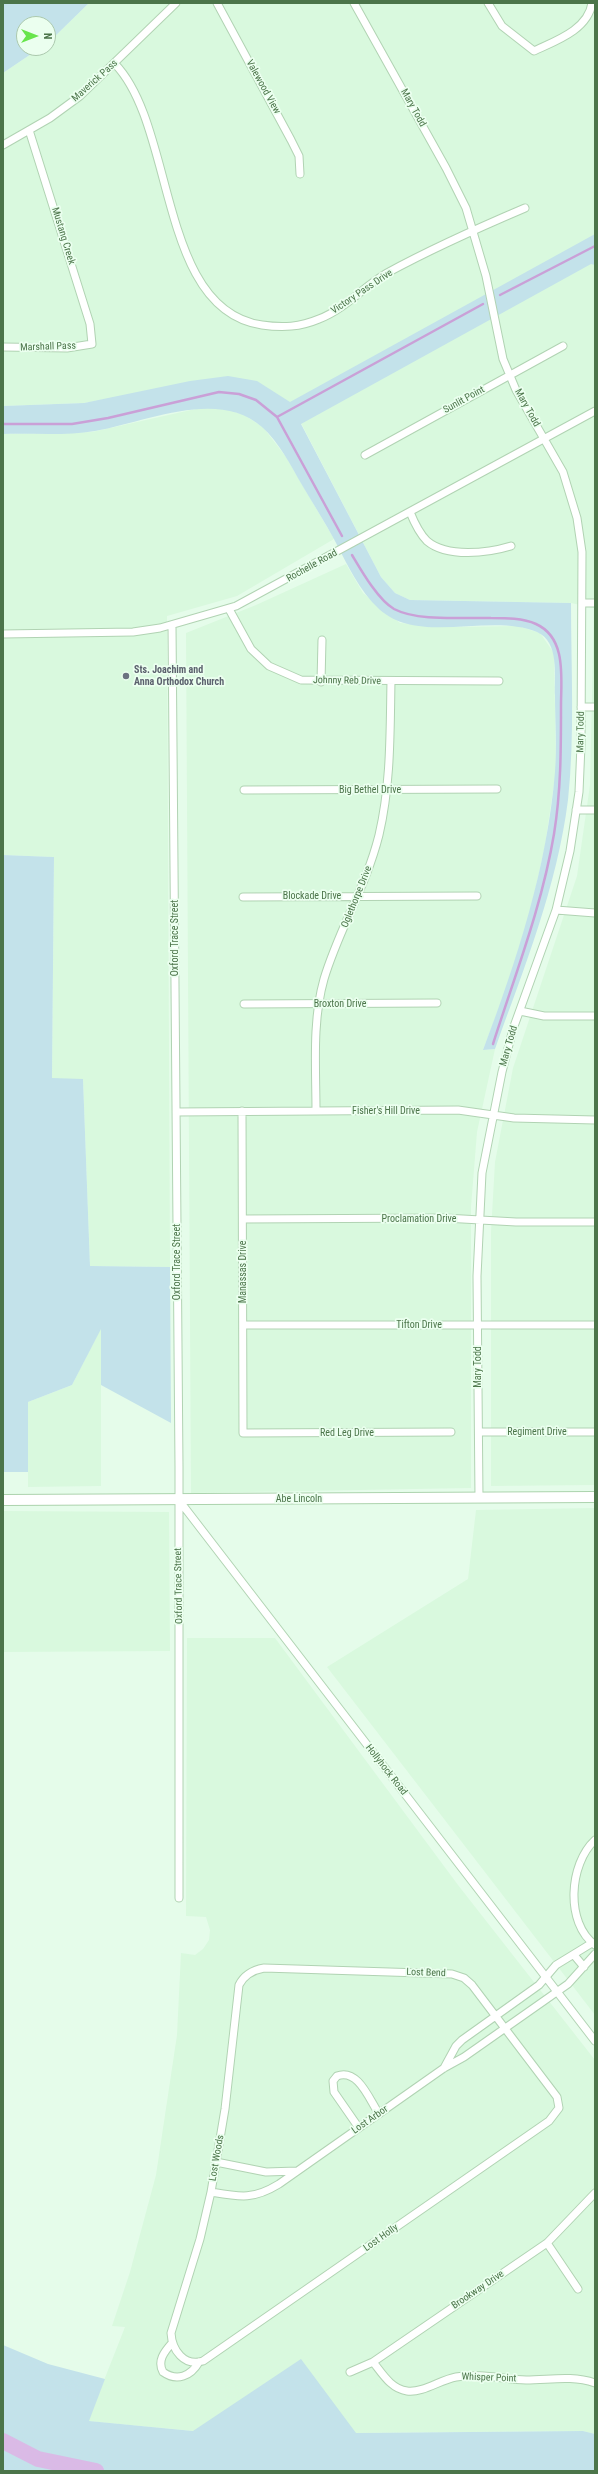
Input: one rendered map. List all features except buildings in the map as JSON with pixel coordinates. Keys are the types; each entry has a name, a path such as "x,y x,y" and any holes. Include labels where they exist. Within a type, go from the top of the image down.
{"street":[{"name":"Maverick Pass","path":"3,145 29,130 80,96 115,64 176,3"},
{"name":"Valewood View","path":"217,3 299,156 300,174"},
{"name":"Mary Todd","path":"354,3 446,168 466,208 486,276 500,348 510,375 563,472 577,518 582,552 581,707 576,810 570,851 556,910 520,1011 502,1072 492,1115 482,1173 479,1220 478,1325 479,1498"},
{"path":"488,3 502,26 534,51 566,35 580,25 591,9 592,3"},
{"name":"Victory Pass Drive","path":"115,64 125,75 140,103 193,270 210,296 239,317 254,324 277,327 293,327 320,319 349,302 386,274 473,230 525,208"},
{"name":"Mustang Creek","path":"29,130 88,317 92,344"},
{"name":"Marshall Pass","path":"3,347 67,348 92,344"},
{"name":"Sunlit Point","path":"365,455 563,346"},
{"name":"Rochelle Road","path":"3,634 133,632 172,625 229,609 251,600 595,411"},
{"path":"410,512 427,540 442,549 493,551 511,546"},
{"path":"582,603 595,603"},
{"name":"Johnny Reb Drive","path":"229,609 251,649 270,666 293,678 321,682 499,681"},
{"name":"Oxford Trace Street","path":"172,625 176,1112 179,1898"},
{"path":"321,682 322,640"},
{"name":"Oglethorpe Drive","path":"316,1111 316,1026 324,980 334,951 360,895 379,834 388,790 391,682"},
{"path":"581,707 595,707"},
{"name":"Big Bethel Drive","path":"244,790 497,789"},
{"path":"576,810 595,810"},
{"name":"Blockade Drive","path":"243,897 360,895 477,896"},
{"path":"556,910 595,913"},
{"name":"Broxton Drive","path":"244,1004 436,1003"},
{"path":"520,1011 544,1016 595,1016"},
{"name":"Fisher's Hill Drive","path":"176,1112 458,1110 492,1115 556,1120 595,1120"},
{"name":"Manassas Drive","path":"242,1111 243,1433"},
{"name":"Proclamation Drive","path":"243,1219 595,1222"},
{"name":"Tifton Drive","path":"243,1325 595,1325"},
{"name":"Red Leg Drive","path":"243,1433 451,1432"},
{"name":"Regiment Drive","path":"479,1432 595,1432"},
{"name":"Abe Lincoln","path":"3,1500 595,1497"},
{"name":"Hollyhock Road","path":"178,1499 595,2041"},
{"path":"593,1944 582,1928 574,1900 575,1884 580,1863 590,1845 595,1840"},
{"name":"Lost Arbor","path":"444,2068 456,2046 539,1985 556,1965 593,1944"},
{"name":"Lost Arbor","path":"210,2192 242,2197 254,2196 279,2184 444,2068 464,2057 575,1979 595,1954"},
{"path":"574,1955 584,1967"},
{"name":"Lost Bend","path":"250,1973 264,1968 452,1974 464,1978 472,1984 557,2097 559,2108"},
{"name":"Lost Woods","path":"168,2376 161,2368 160,2362 163,2354 172,2343 171,2333 200,2239 216,2162 232,2058 238,1991 241,1981 250,1973"},
{"path":"359,2128 334,2092 333,2081 337,2076 348,2074 355,2078 379,2114"},
{"name":"Lost Holly","path":"168,2376 176,2378 191,2373 199,2362 549,2121 559,2108"},
{"path":"216,2162 266,2172 297,2171"},
{"name":"Brookway Drive","path":"350,2372 373,2362 547,2243 595,2193"},
{"path":"547,2243 578,2289"},
{"path":"172,2343 182,2357 199,2362"},
{"name":"Whisper Point","path":"373,2362 393,2385 407,2391 469,2376 528,2380 572,2377 595,2383"}],"shaded area":[{"path":"3,3 89,3 56,35 56,16 16,16 16,56 28,56 3,73"},
{"path":"89,3 595,3 595,1485 491,1486 491,1232 495,1162 513,1068 577,876 590,785 594,608 571,603 410,600 395,593 381,577 290,402 118,397 84,403 3,406 3,73 28,56 56,56 56,35"},
{"path":"595,234 595,265 591,264 301,424 381,577 395,593 410,600 571,603 571,751 568,800 563,832 548,896 528,958 495,1049 483,1050 519,948 529,913 538,878 551,808 556,744 555,670 553,651 549,643 537,632 518,627 498,625 435,627 414,625 396,620 379,609 372,602 354,577 327,527 279,447 262,427 244,416 225,410 203,409 159,415 115,427 84,433 3,434 3,406 84,403 190,381 228,376 257,381 290,402"},
{"path":"200,408 224,408 244,415 263,427 286,457 334,539 237,596 167,616 170,1267 90,1266 83,1079 52,1079 54,857 3,855 3,434 92,432"},
{"path":"346,564 363,593 400,623 452,627 518,626 540,633 554,653 556,770 545,846 531,909 508,984 483,1050 495,1049 477,1132 471,1207 471,1488 191,1493 186,633 256,605"},
{"path":"3,855 54,857 52,1078 83,1079 90,1266 170,1267 171,1423 101,1385 101,1329 72,1385 28,1402 28,1472 3,1472"},
{"path":"101,1328 101,1486 28,1487 28,1402 72,1385"},
{"path":"595,1508 595,2015 327,1667 468,1579 476,1510"},
{"path":"3,1511 169,1512 170,1651 3,1652"},
{"path":"187,1638 275,1638 458,1885 595,2060 595,2434 583,2431 356,2433 193,2431 88,2421 125,2327 112,2326 130,2272 156,2175 177,2035 181,1953 195,1955 203,1949 209,1940 210,1930 206,1917 186,1916"},
{"path":"3,2345 48,2364 105,2379 89,2421 193,2431 301,2359 356,2433 583,2431 595,2434 595,2471 3,2471"}],"waterway":[{"path":"500,295 595,246"},
{"path":"277,417 483,304"},
{"path":"3,424 72,424 108,418 219,392 239,394 256,400 277,417 342,536"},
{"path":"352,555 376,592 388,605 394,609 416,616 441,618 503,618 526,621 536,624 546,630 558,649 561,671 561,754 554,834 549,861 535,914 493,1044"},
{"path":"3,2441 38,2459 96,2471"}],"place":[{"name":"Sts. Joachim and Anna Orthodox Church","path":"126,676"}]}
